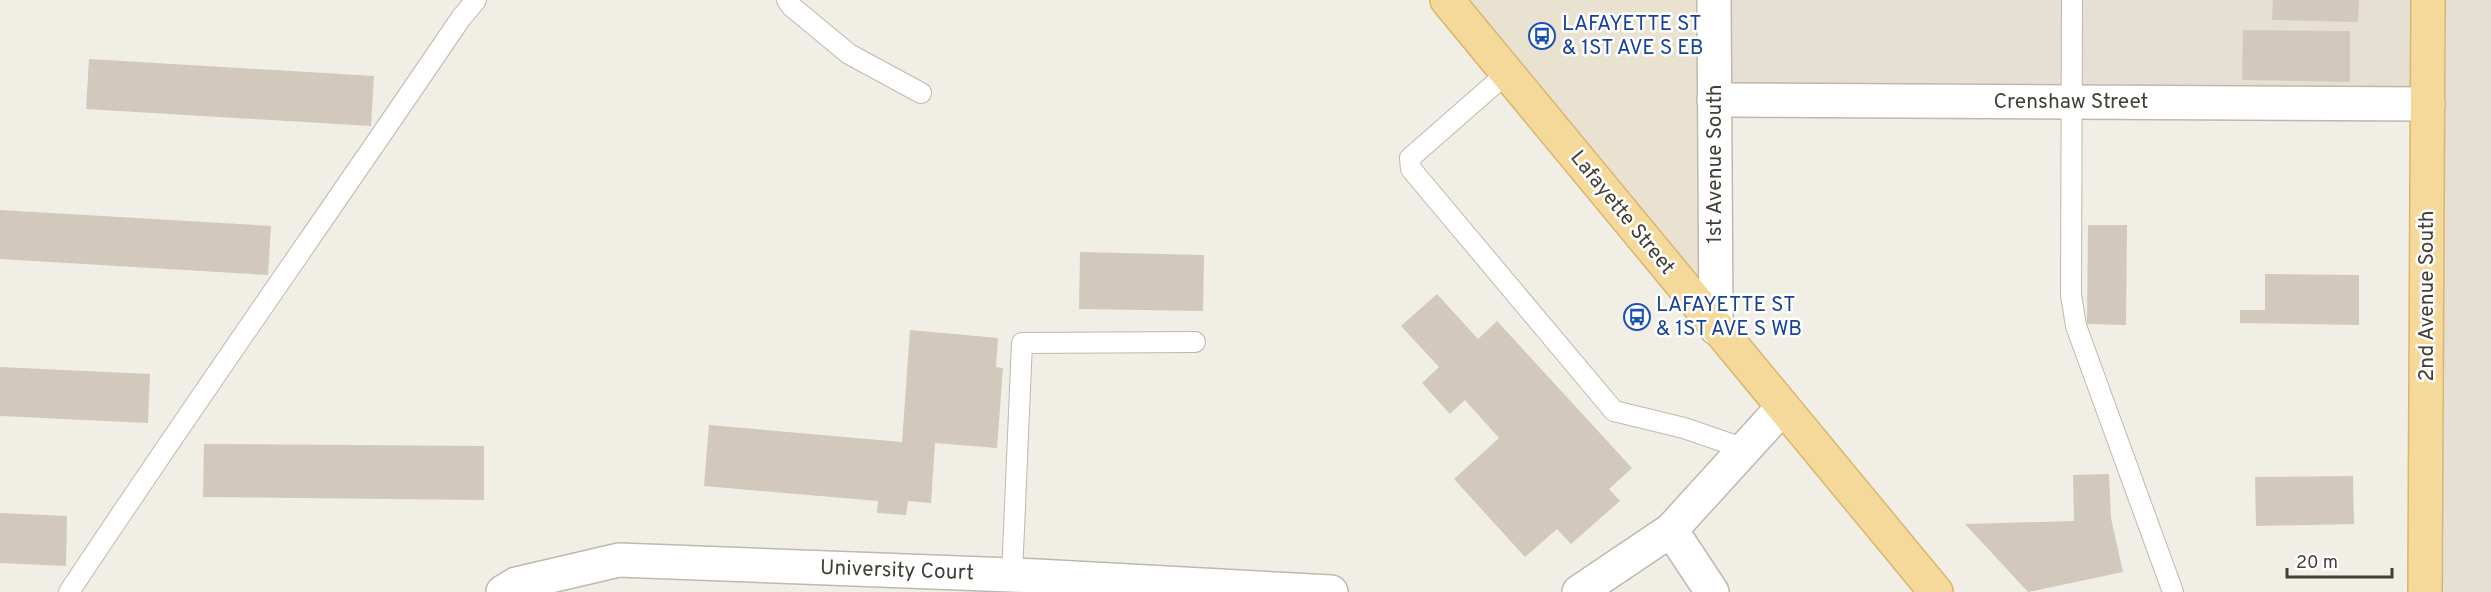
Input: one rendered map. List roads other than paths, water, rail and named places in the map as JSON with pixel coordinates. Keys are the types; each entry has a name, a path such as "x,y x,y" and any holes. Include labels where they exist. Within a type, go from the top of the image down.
{"main road":[{"name":"Lafayette Street","path":"1447,0 1936,592"},
{"name":"2nd Avenue South","path":"2425,592 2428,0"}],"street":[{"name":"1st Avenue South","path":"1714,0 1716,328"},
{"name":"Crenshaw Street","path":"1714,100 2428,104"},
{"path":"1579,592 1671,530 1782,408"},
{"path":"1671,530 1712,592"},
{"name":"University Court","path":"503,592 516,584 619,560 1012,584 1331,592"}],"lane":[{"path":"69,592 143,480 461,18 476,0"},
{"path":"787,0 791,6 849,54 921,93"},
{"path":"2072,0 2071,295 2076,326 2173,592"},
{"path":"1507,73 1410,158 1411,169 1614,411 1684,428 1745,449"},
{"path":"1012,584 1022,343 1195,342"}],"place":[{"name":"LAFAYETTE ST & 1ST AVE S EB","path":"1542,36"},
{"name":"LAFAYETTE ST & 1ST AVE S WB","path":"1637,317"}]}
